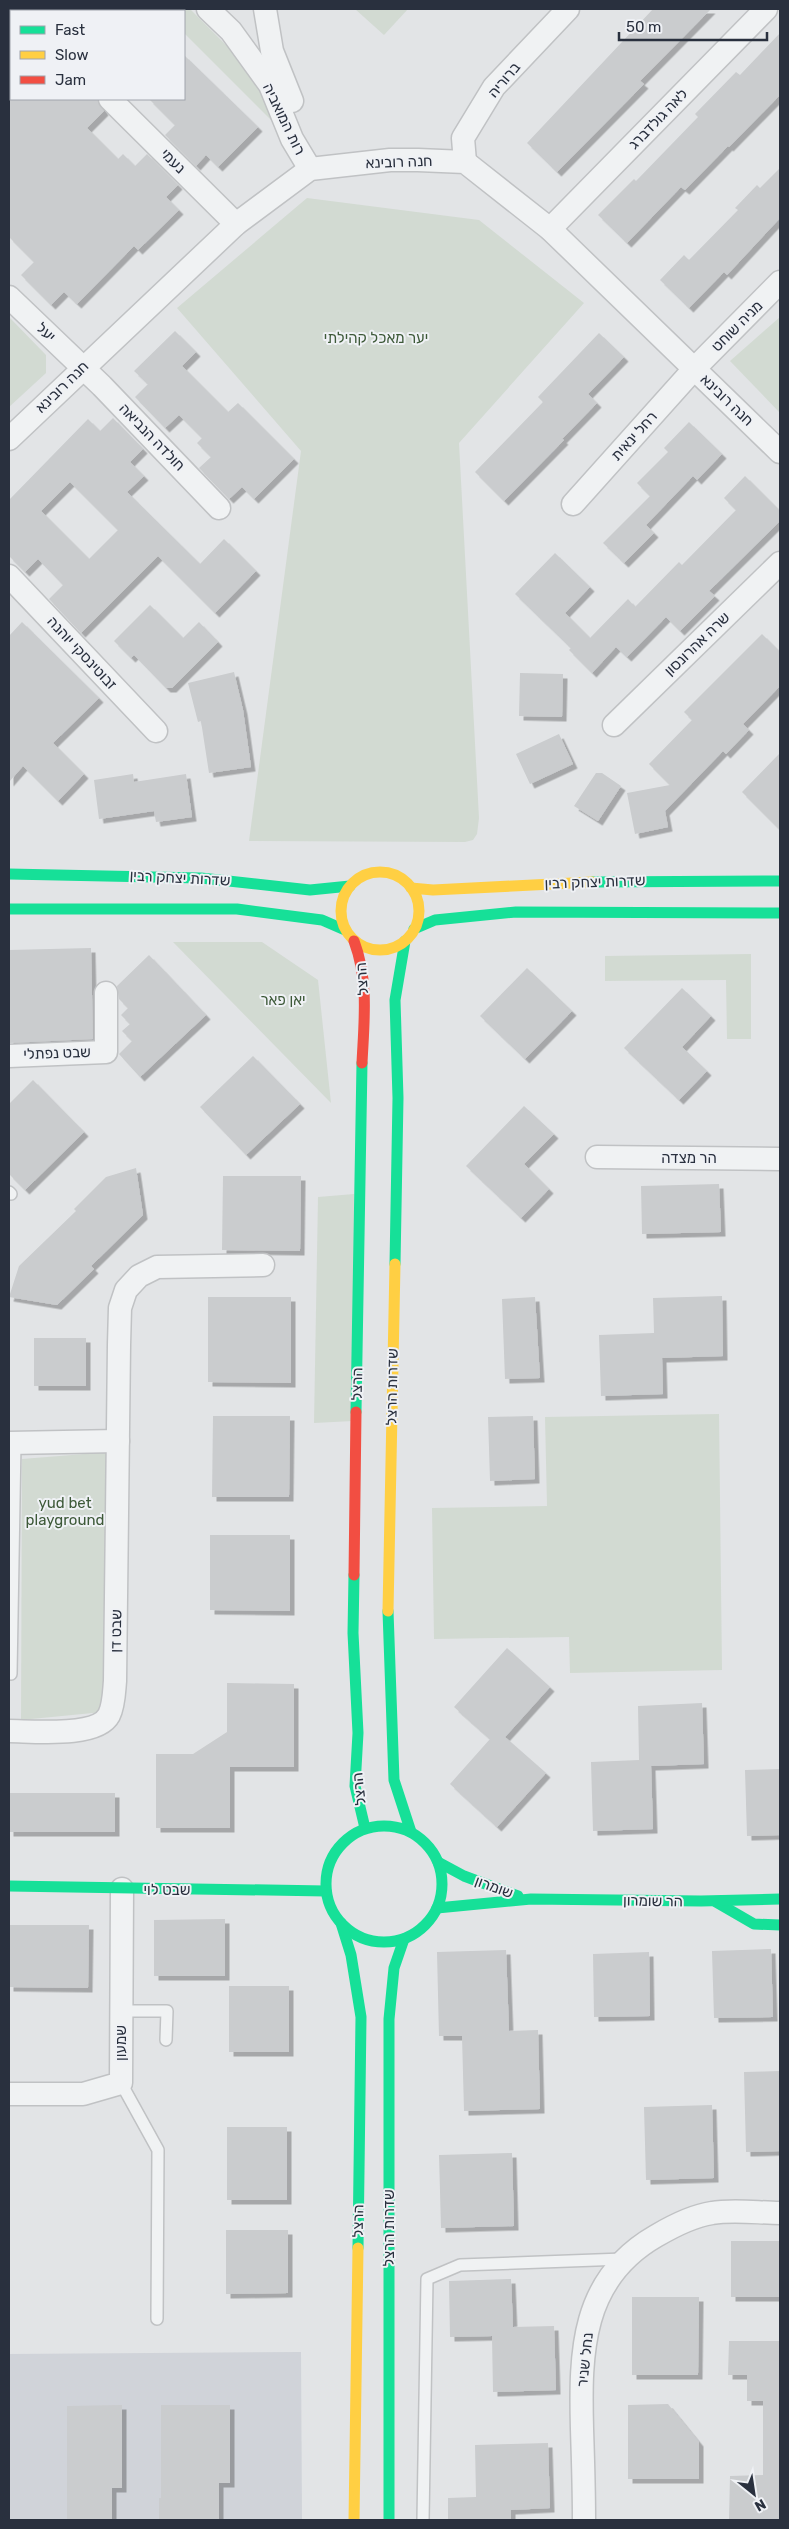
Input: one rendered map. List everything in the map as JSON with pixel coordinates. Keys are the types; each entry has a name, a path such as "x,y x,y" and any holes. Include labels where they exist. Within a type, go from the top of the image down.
{"main road":[{"path":"385,873 396,876 411,888 418,908 414,929 405,941 385,950 363,947 354,941 345,930 341,908 350,886 362,877 385,873"},
{"name":"שדרות יצחק רבין","path":"9,874 201,878 310,890 350,886"},
{"name":"שדרות יצחק רבין","path":"411,888 433,890 620,881 780,881"},
{"name":"שדרות יצחק רבין","path":"9,908 237,909 322,920 345,930"},
{"name":"שדרות יצחק רבין","path":"414,929 435,920 516,912 780,913"},
{"name":"הרצל","path":"354,941 360,955 365,984 361,1073 353,1634 358,1733 356,1786 365,1828"},
{"name":"שדרות הרצל","path":"405,941 397,972 393,1016 398,1098 387,1636 394,1780 411,1832"},
{"path":"396,1827 411,1832 428,1845 438,1862 442,1878 442,1893 437,1908 428,1921 417,1931 404,1938 387,1942 370,1941 354,1934 341,1924 331,1908 326,1891 326,1875 331,1860 339,1846 365,1828 396,1827"},
{"name":"שומרון","path":"438,1862 464,1876 524,1898"},
{"name":"שבט לוי","path":"9,1886 326,1891"},
{"name":"הר שומרון","path":"524,1898 716,1902 753,1897 780,1899"},
{"name":"שומרון","path":"437,1908 524,1898"},
{"path":"716,1902 754,1924 780,1925"},
{"name":"הרצל","path":"341,1924 351,1955 361,2016 354,2520"},
{"name":"שדרות הרצל","path":"388,2520 390,2018 392,1970 396,1955 404,1938"}],"street":[{"name":"רות המואביה","path":"208,9 231,31 270,85 292,139 310,169"},
{"name":"רות המואביה","path":"265,9 272,51 304,134 310,169"},
{"name":"ברוריה","path":"465,162 463,138 494,87 568,9"},
{"name":"לאה גולדברג","path":"550,229 766,9"},
{"name":"נעמי","path":"111,100 236,224"},
{"name":"חנה רובינא","path":"9,439 236,224 310,169 390,160 465,162 550,229 780,452"},
{"name":"מניה שוחט","path":"694,369 780,282"},
{"name":"יעל","path":"9,297 83,368"},
{"name":"חולדה הנביאה","path":"83,368 219,508"},
{"name":"רחל ינאית","path":"573,504 694,369"},
{"name":"שרה אהרונסון","path":"614,725 780,563"},
{"name":"זבוטינסקי יוהנה","path":"9,576 156,731"},
{"name":"שבט נפתלי","path":"9,1056 106,1052 106,993"},
{"name":"הר מצדה","path":"597,1157 780,1159"},
{"name":"שבט דן","path":"9,1731 88,1729 101,1724 108,1716 115,1681 120,1308 126,1290 139,1276 157,1267 263,1265"},
{"path":"12,1443 118,1441"},
{"name":"שמעון","path":"9,2094 83,2094 121,2083 122,1889"},
{"name":"נחל שניר","path":"584,2520 581,2382 584,2339 594,2304 623,2259 640,2245 676,2224 712,2212 780,2213"}],"lane":[{"path":"10,1674 12,1443"},
{"path":"122,2011 167,2011 166,2040"},
{"path":"121,2083 158,2150 157,2319"},
{"path":"423,2520 428,2279 460,2265 623,2259"}],"shaded area":[{"path":"301,2352 302,2520 9,2520 9,2354"}],"green space":[{"path":"190,9 251,70 277,126 185,34 185,10 161,10"},
{"path":"355,9 408,9 384,35"},
{"name":"יער מאכל קהילתי","path":"307,198 479,220 584,303 459,443 479,818 477,834 473,840 465,842 249,841 301,451 177,308"},
{"path":"9,317 46,355 46,373 9,407"},
{"path":"780,317 780,413 730,361"},
{"name":"יאן פאר","path":"173,942 262,942 318,980 331,1103"},
{"path":"751,954 751,1039 727,1039 726,980 605,981 605,956"},
{"path":"354,1194 353,1421 314,1423 318,1197"},
{"path":"719,1414 722,1670 570,1673 569,1637 434,1639 432,1508 547,1506 545,1417"},
{"name":"yud bet playground","path":"109,1452 103,1712 21,1720 22,1459"}],"building":[{"path":"653,9 711,9 640,81 644,84 557,172 527,143"},
{"path":"780,33 780,95 685,190 681,187 627,243 598,215 634,179 636,181 698,117 695,114 736,72 740,75"},
{"path":"185,56 258,127 218,167 206,155 196,166 165,135 175,125 150,100 185,100"},
{"path":"9,99 98,100 104,111 87,128 118,159 123,154 135,166 147,154 178,185 166,197 179,210 138,250 134,246 77,304 64,292 51,305 21,275 34,262 9,237"},
{"path":"780,168 780,218 727,275 724,272 689,308 660,280 684,255 689,260 738,210 735,208 757,185 760,188"},
{"path":"175,331 196,352 182,366 228,412 238,403 294,459 254,499 242,487 229,499 199,468 211,457 197,443 202,438 179,415 165,428 135,397 148,384 134,371"},
{"path":"599,333 624,357 588,394 597,403 562,439 564,440 504,501 475,472 543,402 538,397"},
{"path":"113,418 143,449 130,462 144,476 127,492 200,564 224,539 256,571 215,613 158,556 81,633 49,599 63,585 38,559 25,572 9,556 9,500 88,419 100,431","holes":["70,482 118,530 89,559 41,511"]},
{"path":"689,422 722,454 697,480 693,476 646,525 654,533 624,563 603,543 650,496 637,483 668,452 664,448"},
{"path":"745,476 780,511 780,521 709,591 715,596 680,631 666,617 627,657 616,647 592,673 569,650 571,648 515,594 555,553 590,587 565,613 590,638 628,599 635,607 679,562 682,565 736,510 724,498"},
{"path":"150,605 183,638 199,622 218,642 172,688 166,688 134,655 131,658 114,641"},
{"path":"22,622 99,698 53,743 84,774 58,801 23,766 9,782 9,636"},
{"path":"762,634 780,652 780,686 743,724 749,730 726,754 723,751 665,811 668,827 635,834 627,793 670,785 649,764 692,720 684,712"},
{"path":"234,672 243,710 251,767 209,773 201,721 198,722 188,683"},
{"path":"520,673 563,674 562,717 519,716"},
{"path":"559,734 573,764 530,784 516,754"},
{"path":"780,753 780,830 742,792"},
{"path":"596,773 602,773 621,786 598,821 574,806"},
{"path":"133,774 134,782 186,774 192,817 156,822 154,811 99,819 94,780"},
{"path":"91,948 93,1039 9,1043 9,950"},
{"path":"149,955 206,1015 140,1077 119,1054 132,1041 122,1031 130,1024 121,1015 128,1008 119,999 117,986"},
{"path":"527,968 572,1011 525,1059 480,1016"},
{"path":"682,988 711,1016 682,1047 707,1071 679,1100 624,1048"},
{"path":"253,1056 300,1104 246,1155 200,1107"},
{"path":"33,1080 84,1132 25,1190 9,1174 9,1104"},
{"path":"524,1106 554,1134 524,1164 549,1189 521,1218 466,1166"},
{"path":"136,1168 143,1215 91,1266 94,1269 57,1305 9,1297 19,1266 76,1211 74,1209 106,1177"},
{"path":"223,1176 301,1176 300,1251 222,1250"},
{"path":"719,1184 721,1232 642,1234 641,1186"},
{"path":"722,1296 723,1356 662,1358 663,1394 601,1396 599,1335 654,1333 653,1298"},
{"path":"208,1297 291,1297 291,1383 208,1382"},
{"path":"535,1297 540,1378 505,1379 502,1299"},
{"path":"34,1338 86,1338 86,1386 34,1386"},
{"path":"213,1416 290,1416 289,1497 212,1497"},
{"path":"533,1416 535,1479 490,1481 488,1417"},
{"path":"210,1535 290,1535 290,1611 210,1610"},
{"path":"507,1648 550,1687 505,1737 546,1773 497,1827 450,1784 490,1739 454,1707"},
{"path":"227,1683 294,1684 294,1767 230,1767 230,1828 156,1828 156,1754 193,1754 227,1732"},
{"path":"702,1703 704,1764 651,1766 653,1829 593,1831 591,1762 639,1760 638,1706"},
{"path":"780,1769 780,1835 747,1836 745,1770"},
{"path":"9,1793 115,1793 115,1832 9,1832"},
{"path":"225,1919 225,1976 154,1976 154,1920"},
{"path":"9,1925 89,1925 88,1988 9,1987"},
{"path":"771,1949 773,2017 714,2018 712,1951"},
{"path":"506,1950 509,2031 538,2030 540,2109 464,2111 462,2036 439,2036 437,1952"},
{"path":"649,1952 650,2016 594,2017 593,1954"},
{"path":"229,1986 289,1986 289,2052 229,2052"},
{"path":"780,2071 780,2151 746,2152 744,2072"},
{"path":"712,2105 714,2178 646,2180 644,2107"},
{"path":"227,2127 287,2127 287,2200 227,2200"},
{"path":"512,2153 514,2226 441,2228 439,2155"},
{"path":"226,2230 288,2230 288,2293 226,2294"},
{"path":"731,2241 780,2241 780,2297 731,2297"},
{"path":"511,2279 513,2327 554,2326 556,2390 493,2392 492,2336 450,2337 449,2281"},
{"path":"632,2297 699,2297 698,2375 632,2375"},
{"path":"729,2341 780,2341 780,2520 729,2520 730,2476 763,2475 763,2401 747,2401 747,2375 728,2375"},
{"path":"668,2404 699,2442 699,2479 628,2479 628,2405"},
{"path":"122,2405 122,2488 112,2488 112,2520 67,2520 67,2406"},
{"path":"161,2405 230,2405 230,2483 219,2483 219,2520 159,2520 159,2498 161,2498"},
{"path":"548,2443 550,2508 511,2510 511,2520 448,2520 448,2498 476,2497 475,2445"}],"traffic: fast":[{"path":"9,874 201,878 310,890 350,886"},
{"path":"592,882 780,881"},
{"path":"9,909 237,909 322,920 345,930"},
{"path":"414,929 435,920 516,912 780,913"},
{"path":"395,1264 398,1098 395,1000 405,941"},
{"path":"356,1412 362,1063"},
{"path":"354,1575 353,1633 358,1733 355,1786 365,1828"},
{"path":"388,1611 394,1780 411,1832"},
{"path":"384,1826 406,1830 425,1843 438,1862 442,1884 438,1906 425,1925 406,1938 384,1942 362,1938 343,1925 330,1906 326,1884 330,1862 343,1843 362,1830 384,1826"},
{"path":"438,1862 464,1876 518,1896"},
{"path":"9,1886 326,1891"},
{"path":"437,1908 531,1899 701,1901 780,1899"},
{"path":"716,1902 754,1924 780,1925"},
{"path":"341,1923 351,1955 361,2017 358,2248"},
{"path":"389,2520 389,2019 394,1968 404,1939"}],"traffic: slow":[{"path":"380,872 395,875 412,889 416,896 419,911 416,926 402,943 395,947 380,950 365,947 348,933 344,926 341,911 344,896 358,879 365,875 380,872"},
{"path":"411,888 433,890 592,882"},
{"path":"388,1611 395,1264"},
{"path":"354,2520 358,2248"}],"traffic: jam":[{"path":"354,941 359,956 364,986 362,1063"},
{"path":"354,1575 356,1412"}]}
